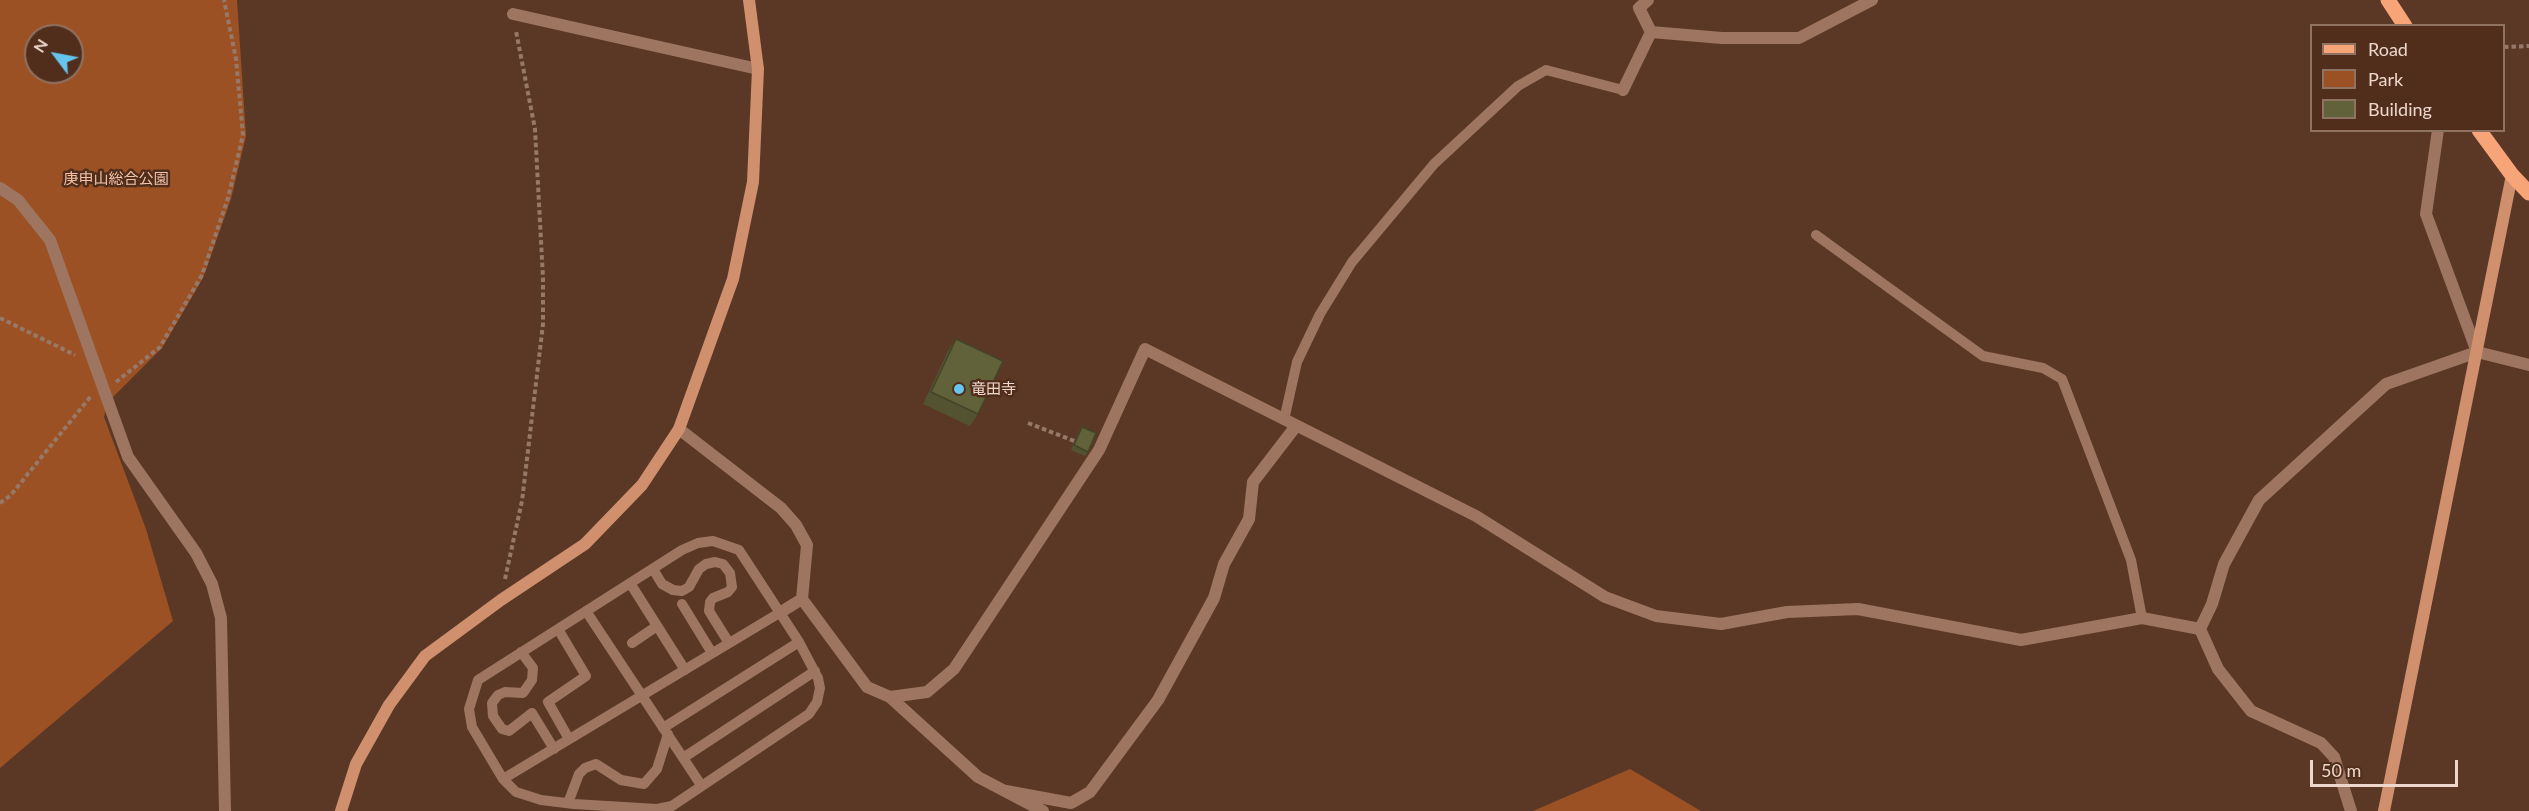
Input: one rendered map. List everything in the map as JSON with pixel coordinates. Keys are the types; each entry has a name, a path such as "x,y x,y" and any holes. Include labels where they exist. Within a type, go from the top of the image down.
{"main road":[{"path":"2388,0 2404,24"},
{"path":"2480,132 2512,175 2529,193"}],"street":[{"path":"341,811 356,764 390,705 425,656 501,600 585,544 642,485 679,429 733,279 753,182 758,69 749,0"},
{"path":"1648,0 1639,8 1651,32"},
{"path":"1651,32 1722,38 1799,38 1872,0"},
{"path":"513,14 758,69"},
{"path":"1623,90 1651,32"},
{"path":"2438,132 2427,214 2477,352"},
{"path":"2384,811 2512,175"},
{"path":"0,188 18,200 50,240 128,458 196,553 212,584 221,618 225,811"},
{"path":"890,698 927,692 954,669 1099,450 1145,349 1476,516 1605,597 1656,616 1721,624 1787,612 1858,609 2021,640 2142,618 2200,628"},
{"path":"2200,628 2212,604 2224,564 2259,500 2386,384 2477,352 2529,365"},
{"path":"1006,791 1071,803 1090,792 1158,700 1214,598 1224,564 1250,519 1253,482 1290,423"},
{"path":"679,429 781,508 796,525 807,545 802,599 867,687 890,698 978,777 1042,811"},
{"path":"781,612 802,599"},
{"path":"2200,628 2218,669 2251,711 2312,738 2334,757 2351,811"}],"lane":[{"path":"1290,423 1297,362 1320,314 1352,262 1434,164 1518,86 1546,70 1623,90"},
{"path":"1816,235 1983,356 2043,368 2062,379 2131,560 2142,618"},
{"path":"713,541 739,550 781,612 815,671 820,688 817,702 809,714 672,806 657,809 568,803 541,800 516,792 503,779 471,726 468,709 478,680 630,583 698,543 713,541"},
{"path":"653,568 662,584 673,590 682,591 689,587 699,569 706,564 715,562 723,564 730,573 732,587 728,592 713,598 709,611 729,643"},
{"path":"630,583 685,669"},
{"path":"682,604 712,653"},
{"path":"586,611 701,785"},
{"path":"503,779 781,612"},
{"path":"632,643 657,626"},
{"path":"558,629 586,676 548,702 569,740"},
{"path":"568,803 579,774 585,768 596,764 621,780 645,783 657,769 665,731 799,642"},
{"path":"521,652 533,668 532,680 523,693 505,692 498,695 492,703 493,716 502,729 509,731 532,713 554,749"},
{"path":"683,758 815,671"}],"path":[{"path":"0,503 10,496 90,397 104,390 160,347 202,275 228,198 243,135 236,59 224,0"},
{"path":"501,600 522,501 543,324 543,278 535,129 513,14"},
{"path":"2505,47 2529,46"},
{"path":"0,318 95,365"},
{"path":"1028,423 1082,444"}],"green space":[{"name":"庚申山総合公園","path":"0,0 237,0 246,136 231,199 203,278 162,348 107,403 104,417 146,529 173,621 0,768"},
{"path":"1630,769 1701,811 1533,811"}],"building":[{"name":"竜田寺","path":"956,339 1003,361 978,414 931,392"},
{"path":"1082,427 1096,433 1088,452 1074,445"}],"place":[{"name":"竜田寺","path":"959,389"}]}
